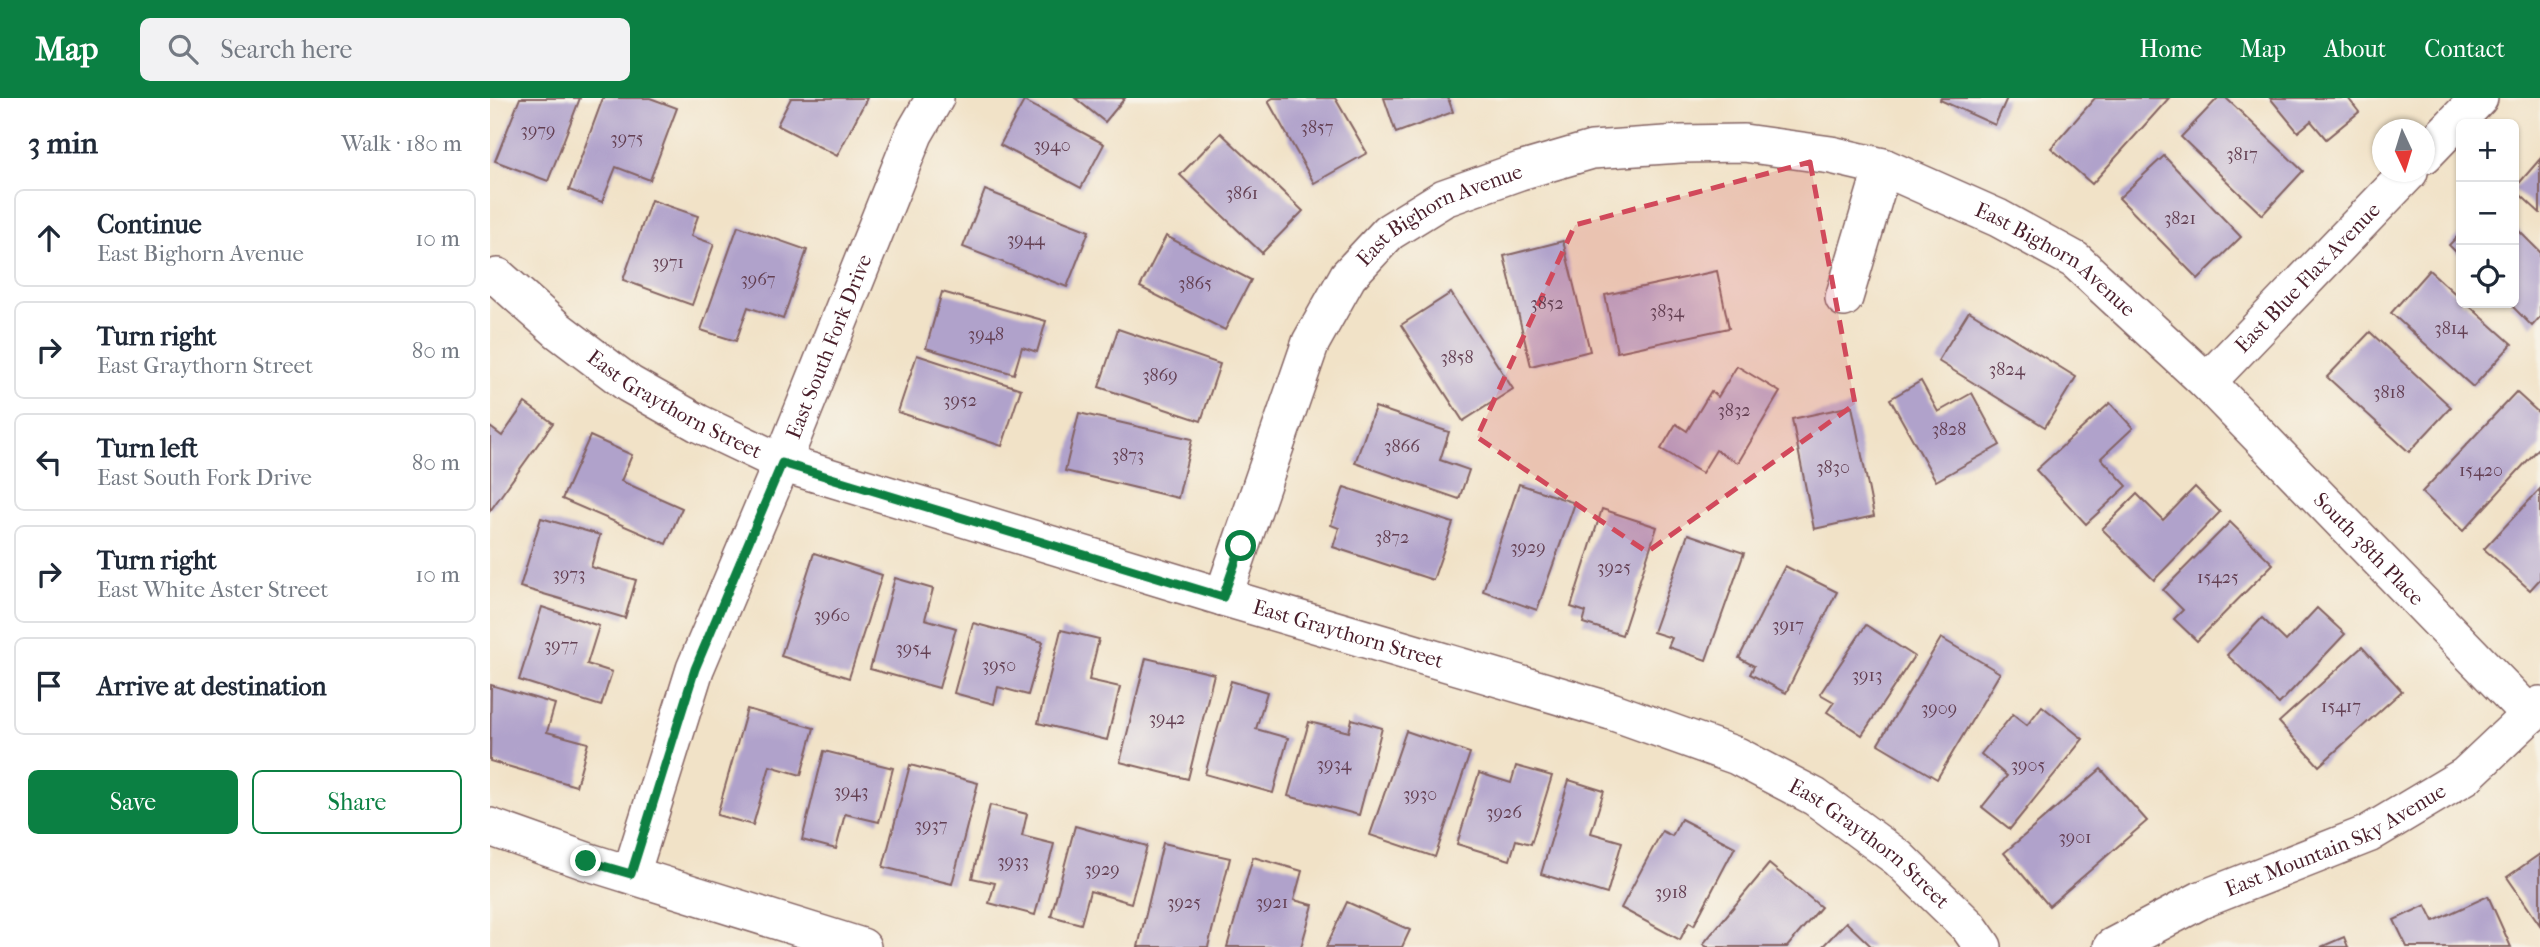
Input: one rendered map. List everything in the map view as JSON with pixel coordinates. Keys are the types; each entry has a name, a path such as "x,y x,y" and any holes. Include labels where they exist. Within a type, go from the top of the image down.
{"street":[{"name":"East South Fork Drive","path":"631,874 695,669 782,463 914,134 935,98"},
{"path":"2435,144 2479,98"},
{"name":"East Bighorn Avenue","path":"1223,597 1311,342 1348,276 1389,232 1444,198 1520,171 1592,150 1744,143 1831,155 1883,167 1998,219 2075,260 2207,382"},
{"path":"1844,298 1883,167"},
{"name":"East Blue Flax Avenue","path":"2207,382 2399,182"},
{"name":"East Graythorn Street","path":"498,277 559,331 628,384 698,423 782,463 1611,711 1737,757 1815,797 1898,858 1969,927 1983,947"},
{"name":"South 38th Place","path":"2207,382 2535,710"},
{"name":"East Mountain Sky Avenue","path":"2112,947 2201,900 2368,834 2465,776 2535,710"},
{"path":"490,827 862,947"}],"highlighted area":[{"path":"1810,162 1855,404 1647,552 1477,437 1575,225"}],"building":[{"path":"520,98 580,98 548,181 495,161"},
{"path":"603,98 650,98 677,108 650,180 616,167 602,202 569,190"},
{"path":"791,98 867,98 837,156 777,125"},
{"path":"1075,98 1125,98 1105,122"},
{"path":"1273,98 1335,98 1367,153 1314,183 1268,101"},
{"path":"1384,98 1448,98 1453,112 1396,133"},
{"path":"2007,98 1995,125 1940,100"},
{"path":"2095,98 2169,98 2092,184 2051,148"},
{"path":"2218,98 2226,98 2303,171 2262,215 2181,137"},
{"path":"2270,98 2348,98 2359,112 2326,139 2311,121 2298,132"},
{"path":"1024,101 1104,144 1081,188 1000,145"},
{"path":"1221,133 1303,211 1262,253 1180,175"},
{"path":"2164,156 2241,237 2198,279 2119,198"},
{"path":"2540,159 2540,213 2519,194 2519,183"},
{"path":"985,190 1089,231 1067,287 963,247"},
{"path":"651,200 698,216 691,236 714,244 692,305 623,280"},
{"path":"738,226 807,250 783,319 748,307 736,341 701,330"},
{"path":"2519,231 2540,252 2540,317 2532,326 2514,308 2519,308"},
{"path":"1166,236 1251,280 1225,330 1140,287"},
{"path":"2456,238 2456,252 2449,245"},
{"path":"1563,241 1590,351 1531,366 1504,256"},
{"path":"2429,270 2456,294 2456,308 2472,308 2512,344 2473,387 2391,313"},
{"path":"1717,271 1729,328 1617,352 1605,295"},
{"path":"942,292 1046,321 1037,352 1022,347 1014,374 926,348"},
{"path":"1451,293 1513,389 1463,421 1401,325"},
{"path":"1969,311 2076,377 2045,427 1938,361"},
{"path":"1118,329 1220,364 1201,421 1099,387"},
{"path":"2370,332 2451,407 2409,452 2327,377"},
{"path":"917,355 1021,389 1002,446 898,412"},
{"path":"1737,366 1780,392 1738,463 1716,450 1702,473 1661,449 1676,424 1687,431 1711,391 1718,397"},
{"path":"1921,381 1938,412 1972,393 2000,445 1936,481 1890,399"},
{"path":"2516,392 2540,414 2540,447 2463,531 2422,492"},
{"path":"525,403 553,423 490,511 490,427 502,436"},
{"path":"2110,403 2133,428 2101,458 2127,486 2086,524 2036,470"},
{"path":"1852,406 1874,516 1814,529 1792,419"},
{"path":"1375,407 1449,432 1440,460 1469,470 1459,499 1355,463"},
{"path":"1079,413 1192,439 1178,498 1065,471"},
{"path":"590,436 632,455 621,481 682,508 666,544 562,499"},
{"path":"1519,484 1575,503 1537,610 1483,591"},
{"path":"1344,487 1453,523 1433,580 1333,547 1339,528 1331,525"},
{"path":"2195,487 2220,512 2154,580 2102,529 2137,494 2163,520"},
{"path":"2540,489 2540,579 2530,590 2484,549"},
{"path":"1602,509 1657,527 1622,635 1583,623 1586,612 1571,607"},
{"path":"541,518 600,535 591,567 636,580 625,618 520,587"},
{"path":"2230,522 2273,564 2197,641 2174,619 2183,610 2163,590"},
{"path":"1688,534 1744,553 1706,660 1668,647 1672,638 1653,632"},
{"path":"814,553 882,575 849,678 781,656"},
{"path":"1785,566 1837,592 1786,693 1750,674 1754,666 1739,658"},
{"path":"895,578 933,589 925,619 956,628 939,688 870,669"},
{"path":"542,607 599,626 587,664 612,672 601,706 519,680"},
{"path":"2317,608 2345,634 2279,704 2227,655 2262,618 2286,641"},
{"path":"973,623 1043,642 1028,695 998,687 994,704 954,693"},
{"path":"1866,625 1914,656 1862,735 1827,712 1834,702 1820,694"},
{"path":"1061,630 1099,639 1089,680 1120,687 1107,740 1038,723"},
{"path":"1941,638 2000,673 1937,779 1878,744"},
{"path":"2362,647 2402,691 2319,766 2279,722"},
{"path":"1146,658 1214,674 1188,779 1120,762"},
{"path":"1231,681 1267,692 1256,729 1288,738 1273,793 1205,774"},
{"path":"491,685 555,704 547,732 588,743 576,786 490,761"},
{"path":"2042,706 2083,739 2010,829 1982,807 2007,776 1981,754 2013,714 2027,725"},
{"path":"747,709 814,728 801,775 770,766 753,825 717,815"},
{"path":"1352,719 1382,728 1359,815 1288,796 1309,722 1349,732"},
{"path":"1406,731 1470,753 1435,857 1370,835"},
{"path":"824,751 893,768 879,822 845,814 836,849 802,840"},
{"path":"910,765 978,783 952,884 883,867"},
{"path":"1516,766 1552,776 1531,844 1516,840 1510,860 1457,844 1479,773 1511,783"},
{"path":"2101,769 2147,821 2049,906 2004,853"},
{"path":"1569,780 1604,791 1591,833 1622,842 1607,894 1541,874"},
{"path":"990,805 1027,814 1022,836 1054,844 1035,915 989,903 995,883 972,878"},
{"path":"1681,819 1735,847 1694,925 1689,922 1680,940 1621,908 1662,831 1672,836"},
{"path":"1075,826 1147,846 1131,903 1090,891 1081,924 1051,916"},
{"path":"1163,843 1230,858 1208,947 1138,947"},
{"path":"2540,854 2540,925 2507,877"},
{"path":"1253,857 1302,871 1294,900 1313,905 1301,947 1227,947"},
{"path":"1769,864 1821,907 1787,947 1707,947 1703,944"},
{"path":"2488,896 2511,947 2407,947 2394,920 2426,905 2434,921"},
{"path":"1347,902 1410,930 1402,947 1326,947"},
{"path":"1846,922 1872,947 1822,947"},
{"path":"2344,937 2348,947 2321,947"}],"route":[{"path":"586,861 631,874 695,669 782,463 1223,597 1241,546"}]}
